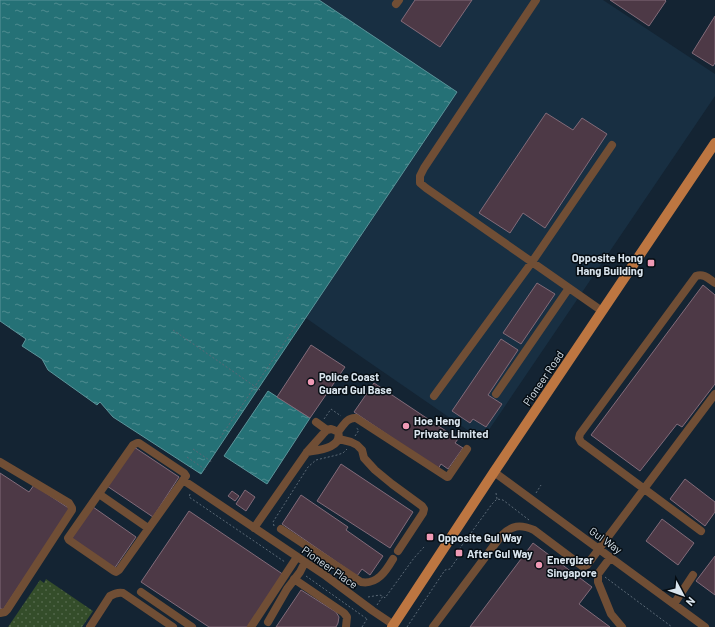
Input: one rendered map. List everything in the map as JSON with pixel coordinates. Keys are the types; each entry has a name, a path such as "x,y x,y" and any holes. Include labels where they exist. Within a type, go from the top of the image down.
{"main road":[{"name":"Pioneer Road","path":"393,626 494,472 715,143"}],"street":[{"path":"536,0 420,176 420,183 602,311"},
{"path":"434,396 532,262 612,145"},
{"path":"702,531 581,442 579,438 580,434 696,276 703,275 715,283"},
{"path":"496,394 569,288"},
{"path":"433,627 501,536 510,528 516,526 534,530 582,566 587,565 715,394"},
{"path":"307,452 331,447 337,442 338,436 348,419 353,417 445,477 448,477 467,449"},
{"path":"316,422 327,430 334,430 338,436 358,445 362,450 364,458 375,470 424,509 423,513 398,551"},
{"path":"254,528 307,452 327,430"},
{"path":"137,443 184,473 188,484 148,528 119,570 116,572 112,571 68,538 99,494 134,445 137,443"},
{"path":"0,462 69,503 72,508 7,610 0,613"},
{"name":"Gul Way","path":"494,472 705,627"},
{"name":"Pioneer Place","path":"188,484 326,576 393,626"},
{"path":"99,494 148,528"},
{"path":"281,529 361,582 366,583 378,579 387,570 393,559"},
{"path":"251,627 297,557"},
{"path":"610,558 598,574 598,582 611,614 622,627"},
{"path":"268,622 305,562"},
{"path":"326,576 334,564"},
{"path":"674,604 693,575"},
{"path":"294,580 344,613 347,617 346,627"},
{"path":"90,627 110,596 118,592 124,593 173,627"},
{"path":"141,592 192,627"}],"path":[{"path":"220,438 297,324"},
{"path":"173,330 260,390"},
{"path":"193,449 212,462"},
{"path":"187,457 206,470"},
{"path":"188,484 189,497 292,566"},
{"path":"496,493 498,499"},
{"path":"498,499 503,500 533,523"},
{"path":"407,627 445,570 450,570 459,556 460,548 488,507 498,499"},
{"path":"363,598 380,595 385,598 414,558 424,547"},
{"path":"300,572 367,619"},
{"path":"599,573 672,627"},
{"path":"362,627 383,596"}],"shaded area":[{"path":"319,0 603,0 715,74 715,96 482,440 306,318 457,92"},
{"path":"46,579 93,611 82,627 8,627 40,580 44,583"}],"water":[{"path":"0,0 319,0 457,92 201,474 113,417 100,402 97,405 48,370 42,359 22,346 26,339 0,321"},
{"path":"268,391 310,418 267,484 224,456"}],"building":[{"path":"415,0 472,0 440,47 401,21"},
{"path":"610,0 665,0 666,1 649,26"},
{"path":"715,16 715,63 713,66 692,53"},
{"path":"546,113 573,130 582,118 607,134 545,228 523,213 510,233 479,213"},
{"path":"537,283 555,294 521,344 503,333"},
{"path":"703,285 715,295 715,384 682,427 677,424 640,471 591,435"},
{"path":"501,339 518,350 488,395 502,404 486,427 473,419 470,423 452,411"},
{"name":"Police Coast Guard Gul Base","path":"311,345 345,367 310,418 277,397"},
{"name":"Hoe Heng Private Limited","path":"374,383 458,439 455,443 463,448 448,469 441,464 438,469 354,412"},
{"path":"134,447 179,477 153,517 107,486"},
{"path":"341,464 413,512 390,548 317,501"},
{"path":"0,473 29,492 34,485 70,509 3,610 0,608"},
{"path":"685,479 715,502 715,512 705,526 670,499"},
{"path":"245,490 255,497 246,511 236,504"},
{"path":"232,491 239,496 235,501 228,496"},
{"path":"301,495 348,527 346,530 383,556 370,575 362,569 357,576 282,524"},
{"path":"93,507 136,537 114,569 71,539"},
{"path":"189,511 284,575 249,627 209,627 141,582"},
{"path":"662,519 694,543 678,565 646,541"},
{"name":"Energizer Singapore","path":"533,543 592,587 579,604 610,627 470,627"},
{"path":"715,556 715,595 696,581"},
{"path":"301,590 336,612 339,617 336,627 276,627"}],"place":[{"name":"Opposite Hong Hang Building","path":"651,263"},
{"name":"Police Coast Guard Gul Base","path":"311,382"},
{"name":"Hoe Heng Private Limited","path":"406,426"},
{"name":"Opposite Gul Way","path":"430,537"},
{"name":"After Gul Way","path":"459,553"},
{"name":"Energizer Singapore","path":"539,565"}]}
